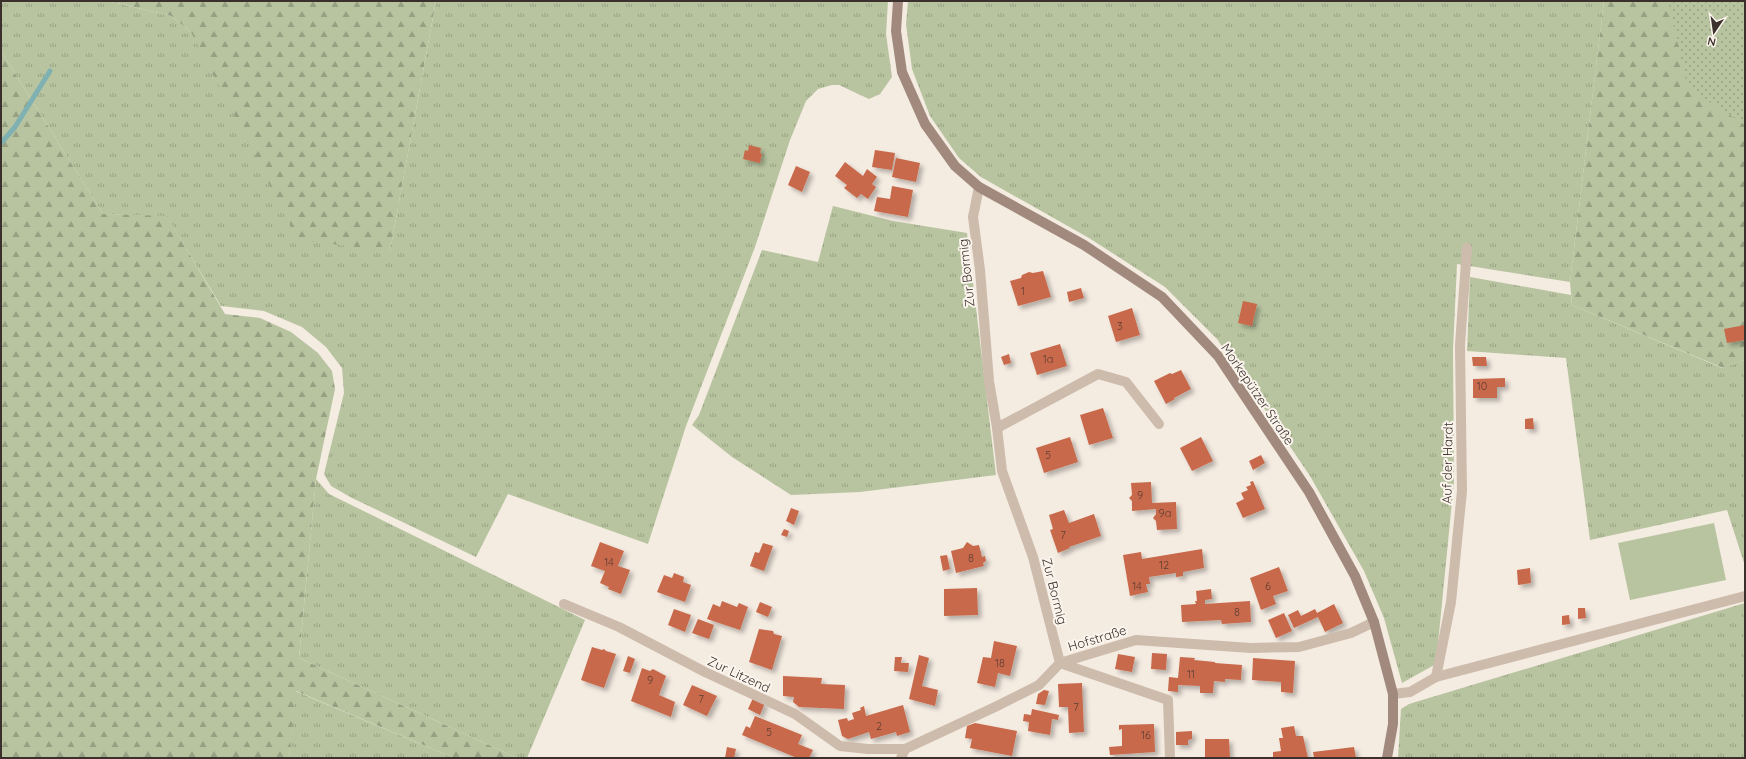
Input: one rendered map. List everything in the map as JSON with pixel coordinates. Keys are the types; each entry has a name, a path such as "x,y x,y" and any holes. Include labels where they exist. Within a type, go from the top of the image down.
{"street":[{"name":"Morkepützer Straße","path":"898,1 896,31 902,72 925,124 955,166 979,187 1084,245 1162,297 1213,350 1309,492 1355,576 1374,622 1393,694 1393,724 1387,758"},
{"name":"Zur Bormig","path":"979,187 973,217 980,270 989,381 1002,471 1033,557 1060,663"},
{"name":"Auf der Hardt","path":"1436,677 1451,602 1462,490 1460,345 1467,248"},
{"path":"997,428 1098,374 1126,382 1159,424"},
{"path":"1393,694 1410,692 1436,677 1745,596"},
{"name":"Zur Litzend","path":"564,604 619,627 705,672 795,714 840,746 903,753"},
{"name":"Hofstraße","path":"903,753 1039,685 1060,663 1136,640 1250,648 1299,647 1351,633 1374,622"},
{"path":"1060,663 1168,700 1170,758"}],"green space":[{"path":"1,1 108,1 171,16 191,32 390,251 436,1 888,1 886,34 892,77 880,94 869,99 839,85 832,85 818,89 806,101 790,140 755,247 686,426 648,544 508,494 476,557 352,498 331,486 324,474 344,393 342,368 326,347 302,327 264,311 221,306 167,217 103,214 1,51"},
{"path":"108,1 436,1 390,251 298,240 191,32 171,16"},
{"path":"908,1 1604,1 1570,282 1457,264 1453,349 1454,481 1436,664 1402,683 1384,618 1364,571 1310,476 1217,339 1165,287 1089,238 981,177 959,158 930,116 912,69 906,24"},
{"path":"1604,1 1745,1 1745,360 1723,368 1572,305 1570,282"},
{"path":"1668,1 1745,1 1745,125 1688,88"},
{"path":"1,51 103,214 167,216 225,314 260,318 291,332 318,353 332,371 335,389 316,479 299,658 517,758 454,758 296,691 289,758 1,758"},
{"path":"833,206 893,221 967,233 996,475 860,492 791,495 732,457 692,425 699,415 762,250 818,262"},
{"path":"1470,277 1571,295 1572,305 1722,368 1745,360 1745,566 1727,510 1590,540 1566,358 1467,351"},
{"path":"316,479 329,494 585,620 527,758 517,758 299,658"},
{"path":"1714,523 1726,580 1630,600 1618,543"},
{"path":"1745,603 1745,758 1398,758 1401,709 1409,704"},
{"path":"295,691 454,758 289,758"}],"building":[{"path":"749,145 761,148 760,153 762,154 760,163 743,159 745,150 748,151"},
{"path":"875,150 895,153 892,170 872,167"},
{"path":"896,158 920,163 916,182 892,177"},
{"path":"845,162 863,176 867,169 877,177 872,184 876,187 868,199 861,194 857,198 844,188 847,185 835,176"},
{"path":"796,166 810,172 802,192 788,185"},
{"path":"892,186 913,190 908,217 874,211 877,197 890,199"},
{"path":"1043,271 1051,297 1018,306 1010,281 1021,278 1022,275 1029,272 1033,273"},
{"path":"1081,288 1084,298 1069,302 1067,292"},
{"path":"1243,301 1257,304 1252,326 1238,323"},
{"path":"1132,308 1140,335 1116,342 1108,316"},
{"path":"1745,325 1745,340 1727,343 1724,329"},
{"path":"1060,344 1067,366 1037,375 1030,353"},
{"path":"1009,354 1011,363 1004,365 1001,357"},
{"path":"1472,357 1486,357 1487,366 1473,366"},
{"path":"1181,370 1191,389 1166,404 1154,381 1170,373 1172,374"},
{"path":"1505,378 1505,387 1497,387 1497,398 1473,398 1473,379"},
{"path":"1103,408 1113,438 1089,445 1080,415"},
{"path":"1533,418 1534,429 1525,429 1525,419"},
{"path":"1070,437 1078,462 1044,473 1036,448"},
{"path":"1201,437 1213,461 1192,471 1180,448"},
{"path":"1261,455 1265,463 1253,470 1249,461"},
{"path":"1253,481 1265,509 1243,518 1236,503 1244,499 1241,493 1248,490 1246,487 1251,485 1250,482"},
{"path":"1151,482 1152,503 1176,502 1177,529 1157,530 1156,521 1153,518 1156,514 1156,509 1132,511 1132,501 1129,498 1132,495 1131,483"},
{"path":"791,508 799,511 794,525 786,521"},
{"path":"1064,510 1069,523 1094,514 1101,536 1069,547 1070,548 1058,553 1050,530 1053,529 1049,515"},
{"path":"784,529 789,531 787,537 781,535"},
{"path":"600,542 624,551 618,566 630,570 621,594 608,589 609,587 600,583 605,571 591,566"},
{"path":"967,542 973,546 979,545 982,557 985,556 986,561 983,563 984,566 956,573 951,551 963,548"},
{"path":"763,543 773,546 764,571 750,566 755,552 759,553"},
{"path":"1202,549 1204,568 1183,572 1183,576 1176,577 1176,573 1149,577 1150,584 1146,584 1148,592 1130,596 1123,555 1141,552 1142,559"},
{"path":"947,555 950,569 943,571 940,556"},
{"path":"1279,567 1288,591 1273,596 1276,604 1261,610 1250,578"},
{"path":"1530,568 1531,583 1518,585 1517,570"},
{"path":"674,573 684,577 683,582 691,585 685,602 657,592 664,575 672,578"},
{"path":"977,588 978,615 944,616 944,589"},
{"path":"1211,589 1212,599 1205,600 1205,604 1250,601 1251,622 1222,624 1221,620 1182,622 1181,605 1196,604 1196,591"},
{"path":"722,601 737,607 739,603 748,607 740,630 707,619 713,604 720,607"},
{"path":"760,602 772,607 768,617 756,612"},
{"path":"1334,604 1343,623 1325,632 1318,617 1294,628 1288,615 1298,610 1301,616 1315,609 1317,613"},
{"path":"1578,608 1585,608 1586,618 1578,619"},
{"path":"674,609 691,615 685,632 668,625"},
{"path":"1284,613 1292,631 1276,638 1268,620"},
{"path":"1569,615 1570,624 1562,625 1562,616"},
{"path":"698,619 714,625 709,639 692,633"},
{"path":"759,629 773,631 774,634 782,636 772,670 749,662"},
{"path":"994,641 1017,646 1010,676 998,673 995,687 977,683 983,657 991,658"},
{"path":"592,647 602,650 604,649 616,654 604,688 581,680"},
{"path":"1152,653 1167,654 1166,670 1151,669"},
{"path":"1118,654 1135,657 1132,672 1115,669"},
{"path":"919,655 929,658 922,686 938,690 935,706 909,699"},
{"path":"628,656 635,659 630,673 623,671"},
{"path":"895,657 902,657 901,663 909,663 908,672 894,671"},
{"path":"1180,657 1195,658 1194,660 1215,663 1242,665 1241,680 1225,679 1225,682 1214,681 1213,693 1200,693 1200,686 1178,685 1178,692 1168,691 1169,677 1178,678"},
{"path":"1253,658 1295,661 1293,693 1281,692 1281,682 1252,680"},
{"path":"642,668 650,671 653,669 666,676 659,695 675,702 671,717 631,701"},
{"path":"783,676 822,678 821,684 845,685 844,709 799,707 793,702 794,697 783,696"},
{"path":"1082,683 1084,732 1069,733 1068,707 1059,707 1058,684"},
{"path":"692,685 717,696 707,716 683,705"},
{"path":"1044,690 1049,691 1045,705 1036,704 1038,694"},
{"path":"753,698 765,703 760,715 748,709"},
{"path":"903,705 910,732 897,736 896,732 871,739 869,732 848,739 842,736 838,720 847,718 848,721 854,719 852,713 861,710 860,708 864,706 866,716"},
{"path":"1032,709 1059,715 1058,720 1052,719 1050,735 1028,731 1029,722 1023,721 1024,714 1031,715"},
{"path":"755,716 802,735 798,744 813,750 809,758 797,758 742,735 746,726 750,728"},
{"path":"975,723 1017,731 1012,756 970,748 972,739 965,738 967,726"},
{"path":"1154,724 1155,752 1110,755 1109,747 1122,746 1122,729 1119,730 1119,725"},
{"path":"1294,726 1296,736 1303,736 1308,758 1273,758 1273,752 1281,751 1279,738 1283,738 1281,728"},
{"path":"1192,731 1192,739 1188,740 1188,745 1176,745 1176,732"},
{"path":"1205,739 1229,739 1230,758 1205,758"},
{"path":"727,747 736,749 734,758 725,758"},
{"path":"1354,747 1356,758 1314,758 1313,752"}],"waterway":[{"path":"1,143 15,127 50,71"}]}
